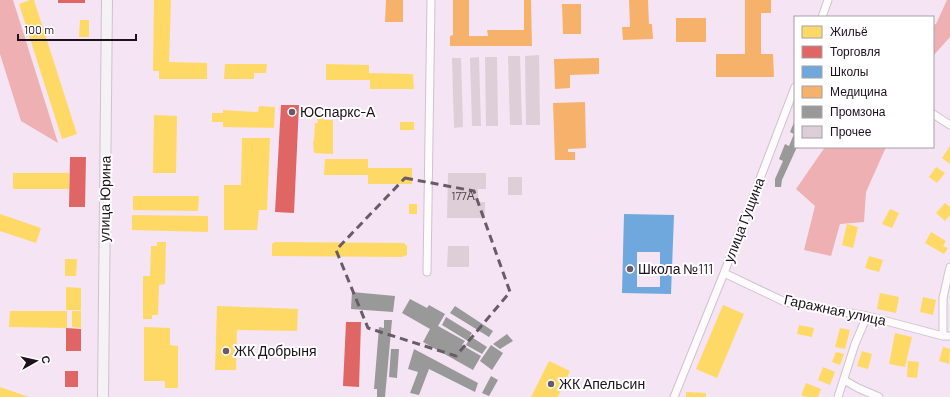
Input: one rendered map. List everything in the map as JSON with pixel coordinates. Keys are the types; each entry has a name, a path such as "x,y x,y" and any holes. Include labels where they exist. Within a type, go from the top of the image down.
{"main road":[{"name":"улица Юрина","path":"102,397 107,0"}],"street":[{"path":"427,272 431,0"},
{"path":"822,16 828,0"},
{"name":"улица Гущина","path":"674,397 724,273 794,90"},
{"path":"934,115 950,125"},
{"path":"946,336 943,298 950,267"},
{"name":"Гаражная улица","path":"724,273 786,302 867,316 946,336"},
{"path":"838,397 855,344 867,316"},
{"path":"844,380 879,397"}],"highlighted area":[{"path":"405,178 474,191 510,292 456,356 368,328 336,250"}],"shaded area":[{"path":"0,0 13,0 58,143 21,121 0,54"},
{"path":"947,0 950,0 950,37 934,55 934,25 936,24"},
{"path":"824,148 886,148 866,192 864,222 840,224 831,256 804,250 815,206 796,189"}],"building: Жильё":[{"path":"34,0 77,134 62,139 19,4"},
{"path":"154,0 171,0 169,62 207,63 207,79 159,79 159,71 153,71"},
{"path":"80,20 89,20 89,37 79,37"},
{"path":"225,64 267,64 266,73 254,73 254,79 224,79"},
{"path":"326,64 369,65 369,73 413,74 414,89 370,89 370,80 326,80"},
{"path":"259,106 275,107 274,128 223,127 223,122 212,122 212,113 223,113 223,110 258,112"},
{"path":"154,115 177,116 176,173 153,173"},
{"path":"317,115 323,115 324,120 333,120 333,154 314,153 313,141 315,123 318,123"},
{"path":"400,122 414,122 414,130 400,130"},
{"path":"242,138 270,138 267,210 259,210 257,230 224,230 224,185 241,185"},
{"path":"950,146 950,164 942,158"},
{"path":"325,159 368,159 368,168 412,168 412,184 368,184 368,175 324,175"},
{"path":"936,167 945,173 937,183 929,177"},
{"path":"13,173 69,173 69,189 13,189"},
{"path":"133,196 199,196 198,211 133,210"},
{"path":"945,203 950,207 950,215 945,221 936,213"},
{"path":"409,204 417,204 417,214 409,214"},
{"path":"890,209 899,213 892,228 882,224"},
{"path":"0,214 41,228 36,243 0,231"},
{"path":"132,215 208,216 208,232 132,230"},
{"path":"847,224 858,227 853,248 842,245"},
{"path":"931,232 946,241 943,246 948,248 944,254 925,243"},
{"path":"157,242 166,242 165,284 159,285 158,315 152,315 152,319 143,319 143,276 150,276 151,246 157,246"},
{"path":"275,242 404,243 407,246 407,255 402,257 272,256 272,244"},
{"path":"869,256 883,260 879,272 865,268"},
{"path":"65,259 77,259 76,276 65,276"},
{"path":"66,287 81,288 81,310 66,310"},
{"path":"880,293 899,297 896,313 877,309"},
{"path":"923,297 936,300 933,315 920,312"},
{"path":"723,305 744,314 717,378 696,369"},
{"name":"ЖК Добрыня","path":"217,306 298,309 297,331 237,330 236,370 215,370"},
{"path":"10,311 67,311 67,328 9,327"},
{"path":"72,311 81,311 81,328 72,327"},
{"path":"799,325 814,328 812,337 797,334"},
{"path":"144,327 170,328 170,345 178,346 178,388 165,388 165,381 144,381"},
{"path":"840,328 850,330 845,349 835,347"},
{"path":"895,333 912,337 905,367 889,364"},
{"path":"943,347 950,349 949,364 939,361"},
{"path":"862,351 872,354 868,369 857,366"},
{"path":"836,352 844,354 840,365 832,362"},
{"name":"ЖК Апельсин","path":"549,361 570,371 558,397 531,397"},
{"path":"908,361 919,362 917,378 907,377"},
{"path":"823,367 835,372 830,385 818,380"},
{"path":"806,383 821,389 818,397 807,397 801,395"},
{"path":"0,387 29,397 0,397"},
{"path":"686,392 706,393 706,397 686,397"}],"building: Торговля":[{"path":"58,0 85,0 85,3 58,3"},
{"path":"281,105 299,105 294,213 275,212"},
{"path":"70,157 86,157 85,207 69,207"},
{"path":"346,322 361,322 359,387 343,386"},
{"path":"66,328 81,329 81,351 66,351"},
{"path":"65,371 78,371 78,387 65,387"}],"building: Школы":[{"name":"Школа №111","path":"624,214 674,215 671,294 622,293","holes":["637,252 660,252 660,287 637,287"]}],"building: Медицина":[{"path":"386,0 403,0 403,22 385,22"},
{"path":"453,0 469,0 469,36 488,36 487,30 524,30 524,0 531,0 532,46 450,46 450,36 453,35"},
{"path":"629,0 648,0 649,24 652,24 653,39 623,40 622,27 630,27"},
{"path":"745,0 771,0 771,13 761,13 761,54 773,54 774,77 716,77 716,54 745,54"},
{"path":"562,4 581,4 581,34 563,34"},
{"path":"676,18 706,18 706,42 676,42"},
{"path":"599,58 599,74 570,75 570,88 555,89 554,59"},
{"path":"585,102 586,148 568,149 568,152 575,152 575,160 555,160 553,103"}],"building: Промзона":[{"path":"794,122 794,134 790,132"},
{"path":"794,134 794,148 797,148 782,180 781,187 775,187 775,179 783,161 779,159 785,144 789,146"},
{"path":"352,292 395,296 393,312 351,309"},
{"path":"410,299 427,308 429,305 445,314 438,326 465,341 462,345 481,356 473,370 423,342 430,329 402,313"},
{"path":"455,306 493,331 489,337 450,313"},
{"path":"446,317 472,333 470,336 487,347 482,354 466,345 468,341 442,325"},
{"path":"384,320 392,320 385,397 377,397 377,389 374,389 379,327 384,328"},
{"path":"507,334 513,341 500,349 493,344"},
{"path":"491,345 503,353 492,370 480,361"},
{"path":"391,349 399,349 397,378 389,377"},
{"path":"414,349 478,383 475,392 429,369 419,395 410,393 418,372 408,369"},
{"path":"491,376 498,380 489,396 482,393"}],"building: Прочее":[{"path":"539,55 540,125 526,125 525,56"},
{"path":"508,56 520,56 522,125 510,125"},
{"path":"479,57 481,126 472,126 470,58"},
{"path":"485,57 497,57 498,126 486,126"},
{"path":"452,58 461,58 463,127 454,128"},
{"path":"448,173 486,173 486,189 478,189 478,202 485,202 485,218 447,218"},
{"path":"508,177 522,177 522,195 508,195"},
{"path":"448,246 469,246 469,267 447,267"}],"place":[{"name":"ЮСпаркс-А","path":"292,112"},
{"name":"Школа №111","path":"630,269"},
{"name":"ЖК Добрыня","path":"226,351"},
{"name":"ЖК Апельсин","path":"551,384"}]}
